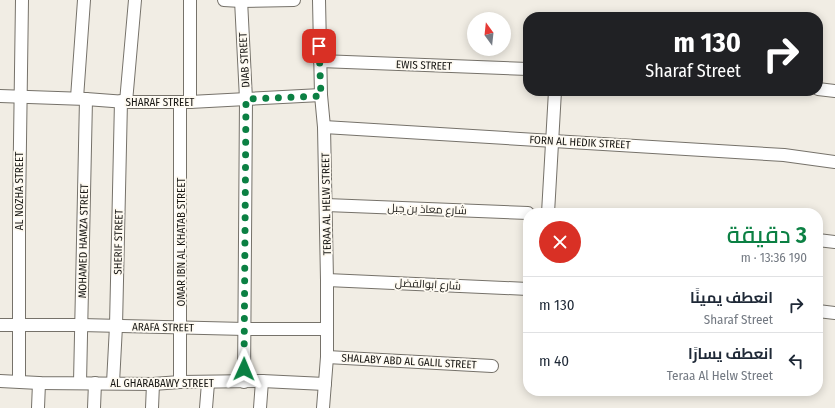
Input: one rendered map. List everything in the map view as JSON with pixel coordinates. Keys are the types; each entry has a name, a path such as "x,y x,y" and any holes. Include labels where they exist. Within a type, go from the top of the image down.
{"street":[{"name":"AL NOZHA STREET","path":"19,381 18,326 22,0"},
{"name":"MOHAMED HAMZA STREET","path":"80,383 81,99 84,0"},
{"name":"SHERIF STREET","path":"113,383 123,102 134,0"},
{"name":"OMAR IBN AL KHATAB STREET","path":"180,382 185,102 190,0"},
{"path":"224,0 294,0"},
{"name":"TERAA AL HELW STREET","path":"319,0 321,96 324,127 327,280 327,357 323,408"},
{"name":"DIAB STREET","path":"241,1 246,99 244,382"},
{"name":"EWIS STREET","path":"320,61 523,68"},
{"path":"823,90 835,91"},
{"name":"SHARAF STREET","path":"0,96 123,102 185,102 321,96"},
{"path":"548,208 555,96"},
{"name":"FORN AL HEDIK STREET","path":"324,127 784,155 835,162"},
{"name":"شارع معاذ بن جبل","path":"326,206 523,213"},
{"path":"823,241 835,242"},
{"name":"شارع ابوالفضل","path":"327,280 523,289"},
{"path":"823,312 835,313"},
{"name":"ARAFA STREET","path":"0,325 327,329"},
{"name":"SHALABY ABD AL GALIL STREET","path":"327,357 492,366"},
{"name":"AL GHARABAWY STREET","path":"0,381 39,383 153,384 180,382 262,382 325,384"},
{"path":"206,408 208,382"},
{"path":"260,408 262,382"},
{"path":"38,408 39,383"},
{"path":"94,408 95,383"},
{"path":"152,408 153,384"}],"route":[{"path":"244,369 246,99 321,96 319,46"}]}
